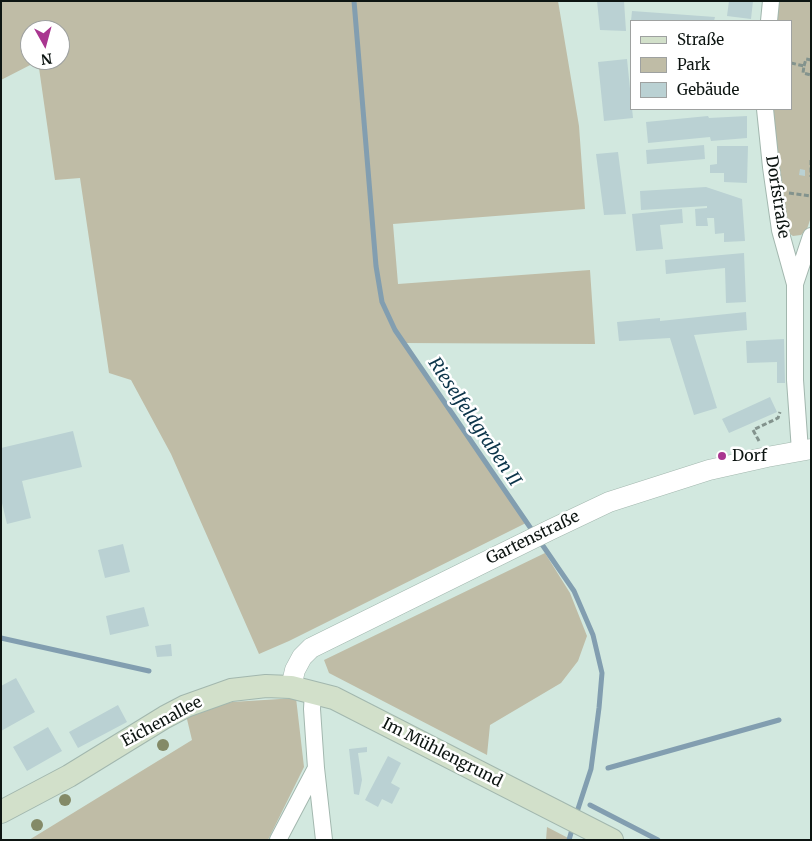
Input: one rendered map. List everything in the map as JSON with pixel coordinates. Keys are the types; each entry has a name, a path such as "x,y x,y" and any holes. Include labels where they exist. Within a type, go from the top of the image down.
{"main road":[{"name":"Eichenallee","path":"1,812 69,776 165,716 186,706 231,690 266,686 291,687"},
{"name":"Im Mühlengrund","path":"291,687 334,698 612,840"},
{"name":"Eichenallee","path":"1,828 69,776"}],"street":[{"path":"770,20 771,1"},
{"name":"Dorfstraße","path":"765,110 780,230 796,284"},
{"name":"Dorfstraße","path":"805,450 795,380 796,284 811,236"},
{"name":"Gartenstraße","path":"291,687 295,670 302,657 311,648 609,502 701,472 805,450"},
{"path":"313,692 312,709 316,768 324,840"},
{"path":"278,840 316,768"}],"path":[{"path":"811,60 806,59 803,73 811,75"},
{"path":"792,63 804,66"},
{"path":"811,160 811,177"},
{"path":"767,457 753,430 778,418 783,404"}],"green space":[{"path":"1,1 558,1 579,126 585,209 393,224 398,284 590,270 595,344 404,343 526,523 289,641 259,654 171,454 131,380 109,373 80,178 55,180 39,70 70,70 70,20 20,20 20,70 1,80"},
{"path":"778,1 811,1 811,217 807,229 801,235 793,236 784,230 771,110 792,110 792,20 776,20"},
{"path":"545,553 570,593 587,636 578,661 561,683 490,725 487,755 329,673 324,660"},
{"path":"296,698 304,767 268,840 29,840 192,740 186,715 232,702"},
{"path":"547,827 572,840 546,840"}],"building":[{"path":"597,1 624,1 626,31 600,30"},
{"path":"729,1 753,1 751,19 727,16"},
{"path":"632,11 715,17 714,20 631,20"},
{"path":"627,59 630,110 632,110 633,118 604,121 598,62"},
{"path":"708,116 709,118 747,116 747,138 711,141 710,137 648,143 646,122"},
{"path":"704,145 705,159 647,164 646,150"},
{"path":"717,146 748,146 747,183 724,182 724,173 710,173 710,165 717,164"},
{"path":"618,152 626,214 604,215 596,154"},
{"path":"800,169 805,170 805,176 799,175"},
{"path":"706,187 742,199 745,241 724,242 724,233 715,234 714,218 707,218 708,226 696,226 695,209 707,208 707,206 641,210 640,191"},
{"path":"682,209 683,223 660,225 663,249 636,251 632,214"},
{"path":"744,253 746,302 726,303 725,268 666,274 665,260"},
{"path":"746,312 747,330 694,335 717,408 694,415 670,338 619,341 617,322 660,318 660,321"},
{"path":"784,339 785,383 777,383 777,362 747,363 746,341"},
{"path":"770,397 777,412 729,433 722,419"},
{"path":"73,431 82,467 22,481 31,518 7,524 1,499 1,448"},
{"path":"123,544 130,572 105,578 98,550"},
{"path":"144,607 149,626 110,635 106,616"},
{"path":"171,644 172,656 157,657 155,646"},
{"path":"16,678 35,712 1,731 1,686"},
{"path":"118,705 127,722 78,748 69,732"},
{"path":"48,727 62,751 27,771 13,747"},
{"path":"367,747 367,752 358,753 362,780 359,795 354,794 349,749"},
{"path":"388,756 401,763 391,783 400,788 392,804 382,799 378,807 365,800"}],"waterway":[{"name":"Rieselfeldgraben II","path":"354,1 376,266 382,302 395,330 534,533"},
{"name":"Rieselfeldgraben II","path":"539,540 574,591 593,635 602,673 591,769 576,815"},
{"name":"Rieselfeldgraben II","path":"1,638 149,671"},
{"path":"608,768 779,720"},
{"path":"590,805 658,840"},
{"name":"Rieselfeldgraben II","path":"569,840 573,826"}],"place":[{"name":"Dorf","path":"722,456"}]}
